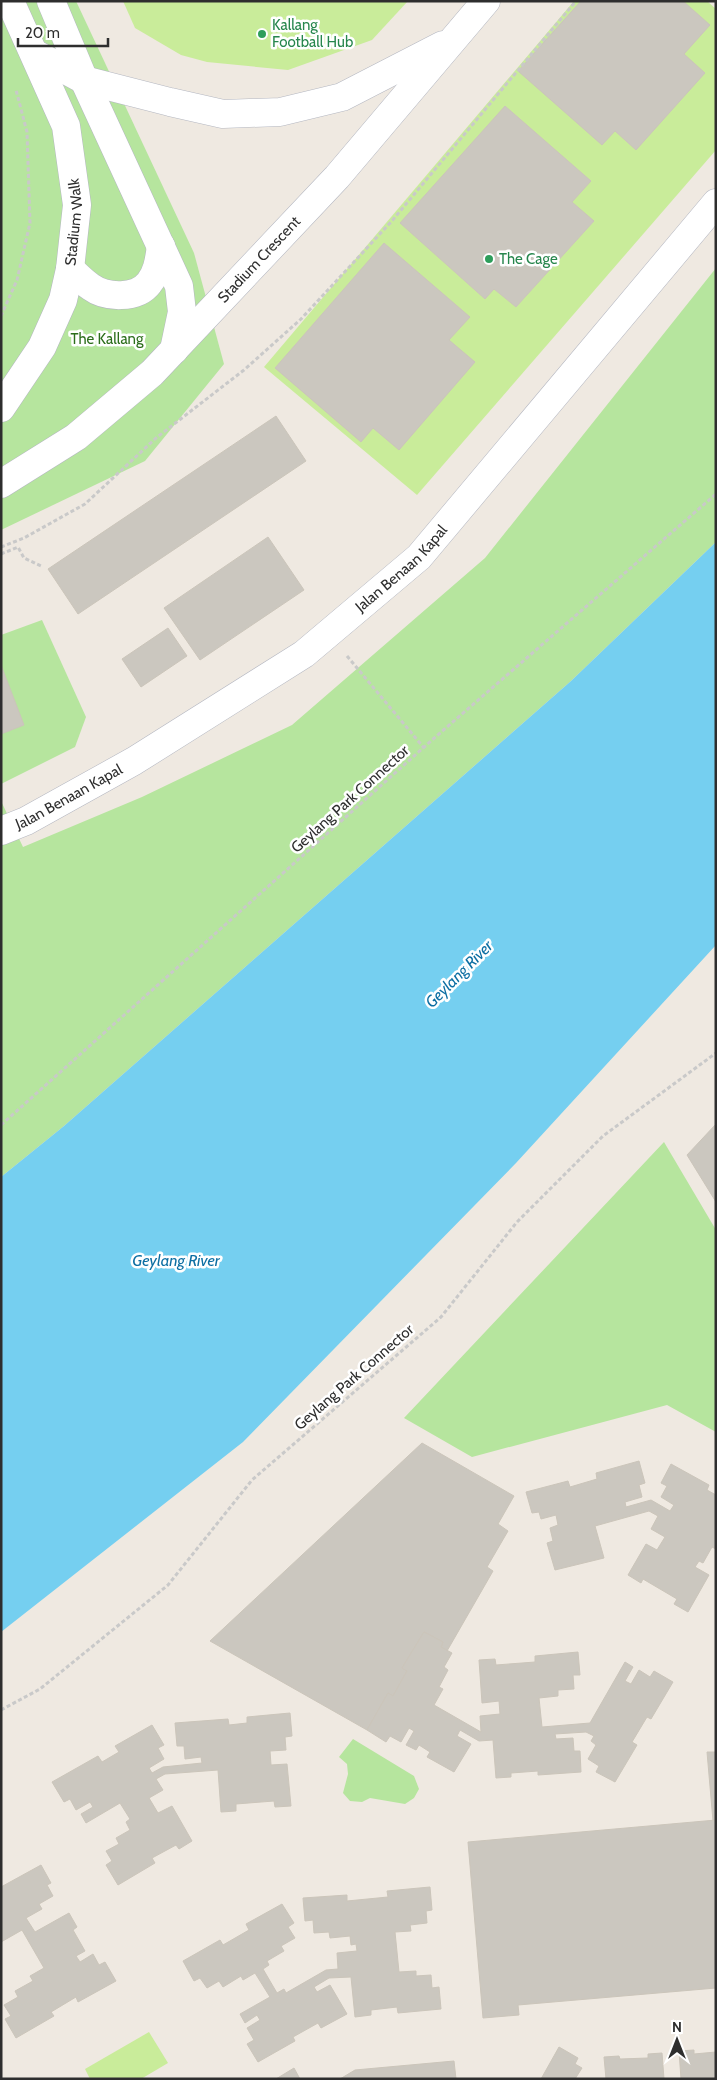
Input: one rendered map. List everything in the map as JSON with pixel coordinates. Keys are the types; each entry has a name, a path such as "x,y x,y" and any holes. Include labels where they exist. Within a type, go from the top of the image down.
{"street":[{"name":"Stadium Walk","path":"1,408 42,347 63,300 70,269 77,205 66,126 10,1"},
{"path":"52,1 84,80 179,286 182,312 174,350"},
{"name":"Stadium Crescent","path":"1,484 76,437 152,373 336,177 486,1"},
{"path":"34,53 84,80 223,114 280,112 342,97 455,39"},
{"name":"Jalan Benaan Kapal","path":"1,831 26,821 134,761 304,654 419,557 716,204"},
{"path":"70,269 92,288 112,296 132,294 149,285 158,267 161,246"}],"path":[{"path":"1,548 24,538 85,504 156,438 244,370 301,319 392,222 576,1"},
{"path":"1,316 17,280 30,223 27,132 15,88"},
{"name":"Geylang Park Connector","path":"1,1125 424,748 716,494"},
{"path":"1,554 18,547 24,558 41,566"},
{"path":"328,634 424,748"},
{"name":"Geylang Park Connector","path":"1,1710 40,1689 168,1585 252,1480 441,1317 517,1222 603,1136 716,1053"}],"green space":[{"name":"The Kallang","path":"1,1 76,1 194,253 224,364 145,461 1,530"},
{"name":"Kallang Football Hub","path":"123,1 408,1 372,40 288,70 207,62 181,55 135,28"},
{"name":"The Cage","path":"574,1 707,1 716,9 716,150 417,495 264,367"},
{"path":"716,268 716,542 571,681 64,1126 1,1177 1,801 23,847 142,797 292,725 485,558"},
{"path":"42,620 86,717 75,747 1,784 1,635"},
{"path":"664,1142 716,1230 716,1432 667,1405 472,1457 404,1418"},
{"path":"353,1739 414,1776 419,1789 414,1798 405,1804 370,1798 362,1802 350,1801 343,1793 348,1774 347,1764 339,1757"},
{"path":"149,2032 168,2063 141,2079 90,2079 85,2069"}],"water":[{"name":"Geylang River","path":"716,542 716,945 516,1163 243,1442 1,1632 1,1177 64,1126 571,681"}],"building":[{"path":"581,1 683,1 710,25 684,54 705,73 636,150 615,131 602,145 518,71"},
{"path":"505,106 591,181 572,202 594,221 516,307 494,289 485,299 400,223"},
{"path":"384,243 470,317 449,340 475,362 399,450 373,428 361,442 275,368"},
{"path":"276,416 306,461 78,614 48,569"},
{"path":"268,537 304,590 200,660 164,608"},
{"path":"168,628 187,656 141,687 122,659"},
{"path":"1,665 24,725 1,734"},
{"path":"716,1124 716,1202 687,1155"},
{"path":"422,1443 514,1496 498,1524 508,1531 487,1567 493,1571 447,1651 441,1647 443,1642 424,1632 402,1668 407,1671 393,1696 388,1693 367,1730 210,1641"},
{"path":"639,1461 645,1483 639,1485 642,1497 625,1502 626,1507 651,1500 670,1511 674,1505 661,1497 667,1486 661,1483 671,1464 709,1485 707,1490 716,1495 716,1549 712,1547 703,1563 699,1561 695,1567 709,1575 688,1612 674,1604 677,1599 643,1579 641,1583 628,1575 646,1544 657,1550 665,1537 651,1529 658,1516 649,1511 595,1526 604,1558 555,1570 547,1543 553,1541 550,1528 558,1525 556,1515 541,1519 539,1512 532,1513 526,1492 568,1481 570,1487 597,1479 596,1473"},
{"path":"424,1632 443,1642 441,1647 452,1653 444,1667 448,1670 439,1687 443,1689 434,1705 481,1732 480,1716 500,1714 499,1701 482,1703 479,1660 495,1659 496,1665 535,1662 535,1656 578,1652 580,1675 573,1675 574,1689 558,1690 558,1696 539,1698 542,1727 590,1723 625,1662 633,1667 625,1681 631,1684 639,1670 650,1677 654,1671 673,1682 651,1719 647,1717 632,1742 637,1745 615,1782 596,1772 599,1766 588,1759 596,1745 591,1741 594,1736 586,1732 555,1734 556,1739 573,1738 574,1751 580,1751 581,1772 538,1775 538,1771 511,1773 511,1777 496,1778 493,1740 479,1741 460,1730 457,1736 471,1744 454,1772 427,1757 430,1752 419,1745 416,1750 406,1745 414,1731 409,1728 401,1742 390,1736 386,1742 367,1730 388,1693 393,1696 407,1671 402,1668"},
{"path":"290,1713 292,1736 285,1737 286,1750 270,1751 271,1765 287,1764 291,1806 275,1807 274,1801 236,1804 236,1811 221,1812 218,1770 165,1774 156,1779 163,1790 149,1798 158,1813 172,1806 192,1841 179,1849 176,1845 152,1858 155,1863 118,1885 106,1865 112,1861 106,1851 119,1844 116,1838 130,1830 126,1822 130,1819 120,1803 86,1823 81,1814 93,1807 90,1802 76,1810 70,1799 64,1802 52,1782 98,1756 102,1762 119,1752 115,1746 152,1725 164,1745 158,1748 164,1759 149,1768 152,1773 163,1767 202,1763 201,1757 185,1759 184,1746 177,1746 175,1723 228,1719 229,1725 247,1723 247,1717"},
{"path":"707,1752 716,1752 716,1820 713,1821"},
{"path":"716,1820 716,1988 518,2005 519,2015 483,2018 468,1842"},
{"path":"41,1865 51,1883 47,1885 53,1896 39,1904 42,1909 26,1918 35,1932 69,1913 77,1927 73,1930 85,1951 76,1956 80,1962 93,1954 99,1965 105,1962 116,1981 78,2002 76,1997 51,2012 54,2016 16,2038 5,2019 11,2016 4,2005 18,1997 15,1991 33,1981 30,1976 44,1968 22,1930 1,1942 1,1887"},
{"path":"430,1887 432,1910 426,1911 427,1923 410,1925 411,1931 395,1932 399,1972 416,1971 416,1976 431,1975 432,1988 439,1987 441,2009 398,2013 397,2007 371,2010 371,2015 355,2017 351,1977 329,1978 314,1987 317,1992 330,1985 347,2014 321,2028 318,2023 293,2037 295,2041 258,2062 247,2044 254,2040 247,2028 260,2020 257,2015 245,2023 240,2014 270,1997 255,1973 243,1980 241,1976 223,1987 219,1981 207,1988 200,1978 194,1981 183,1961 220,1940 223,1945 249,1930 246,1924 282,1904 294,1923 288,1927 295,1938 281,1946 284,1951 267,1961 269,1965 263,1969 277,1993 284,1989 286,1993 326,1970 338,1969 337,1953 357,1951 356,1944 351,1945 350,1936 330,1938 329,1932 314,1933 313,1920 305,1921 303,1898 347,1895 347,1901 388,1897 387,1891"},
{"path":"559,2047 578,2058 575,2064 582,2068 575,2079 541,2079"},
{"path":"694,2050 694,2054 716,2052 716,2079 681,2079 679,2051"},
{"path":"662,2053 664,2079 606,2079 604,2057 619,2056 620,2059 648,2058 648,2054"},
{"path":"454,2061 456,2079 340,2079 355,2070"},
{"path":"294,2068 300,2079 276,2079"}],"place":[{"name":"Kallang Football Hub","path":"262,34"},
{"name":"The Cage","path":"489,259"}]}
